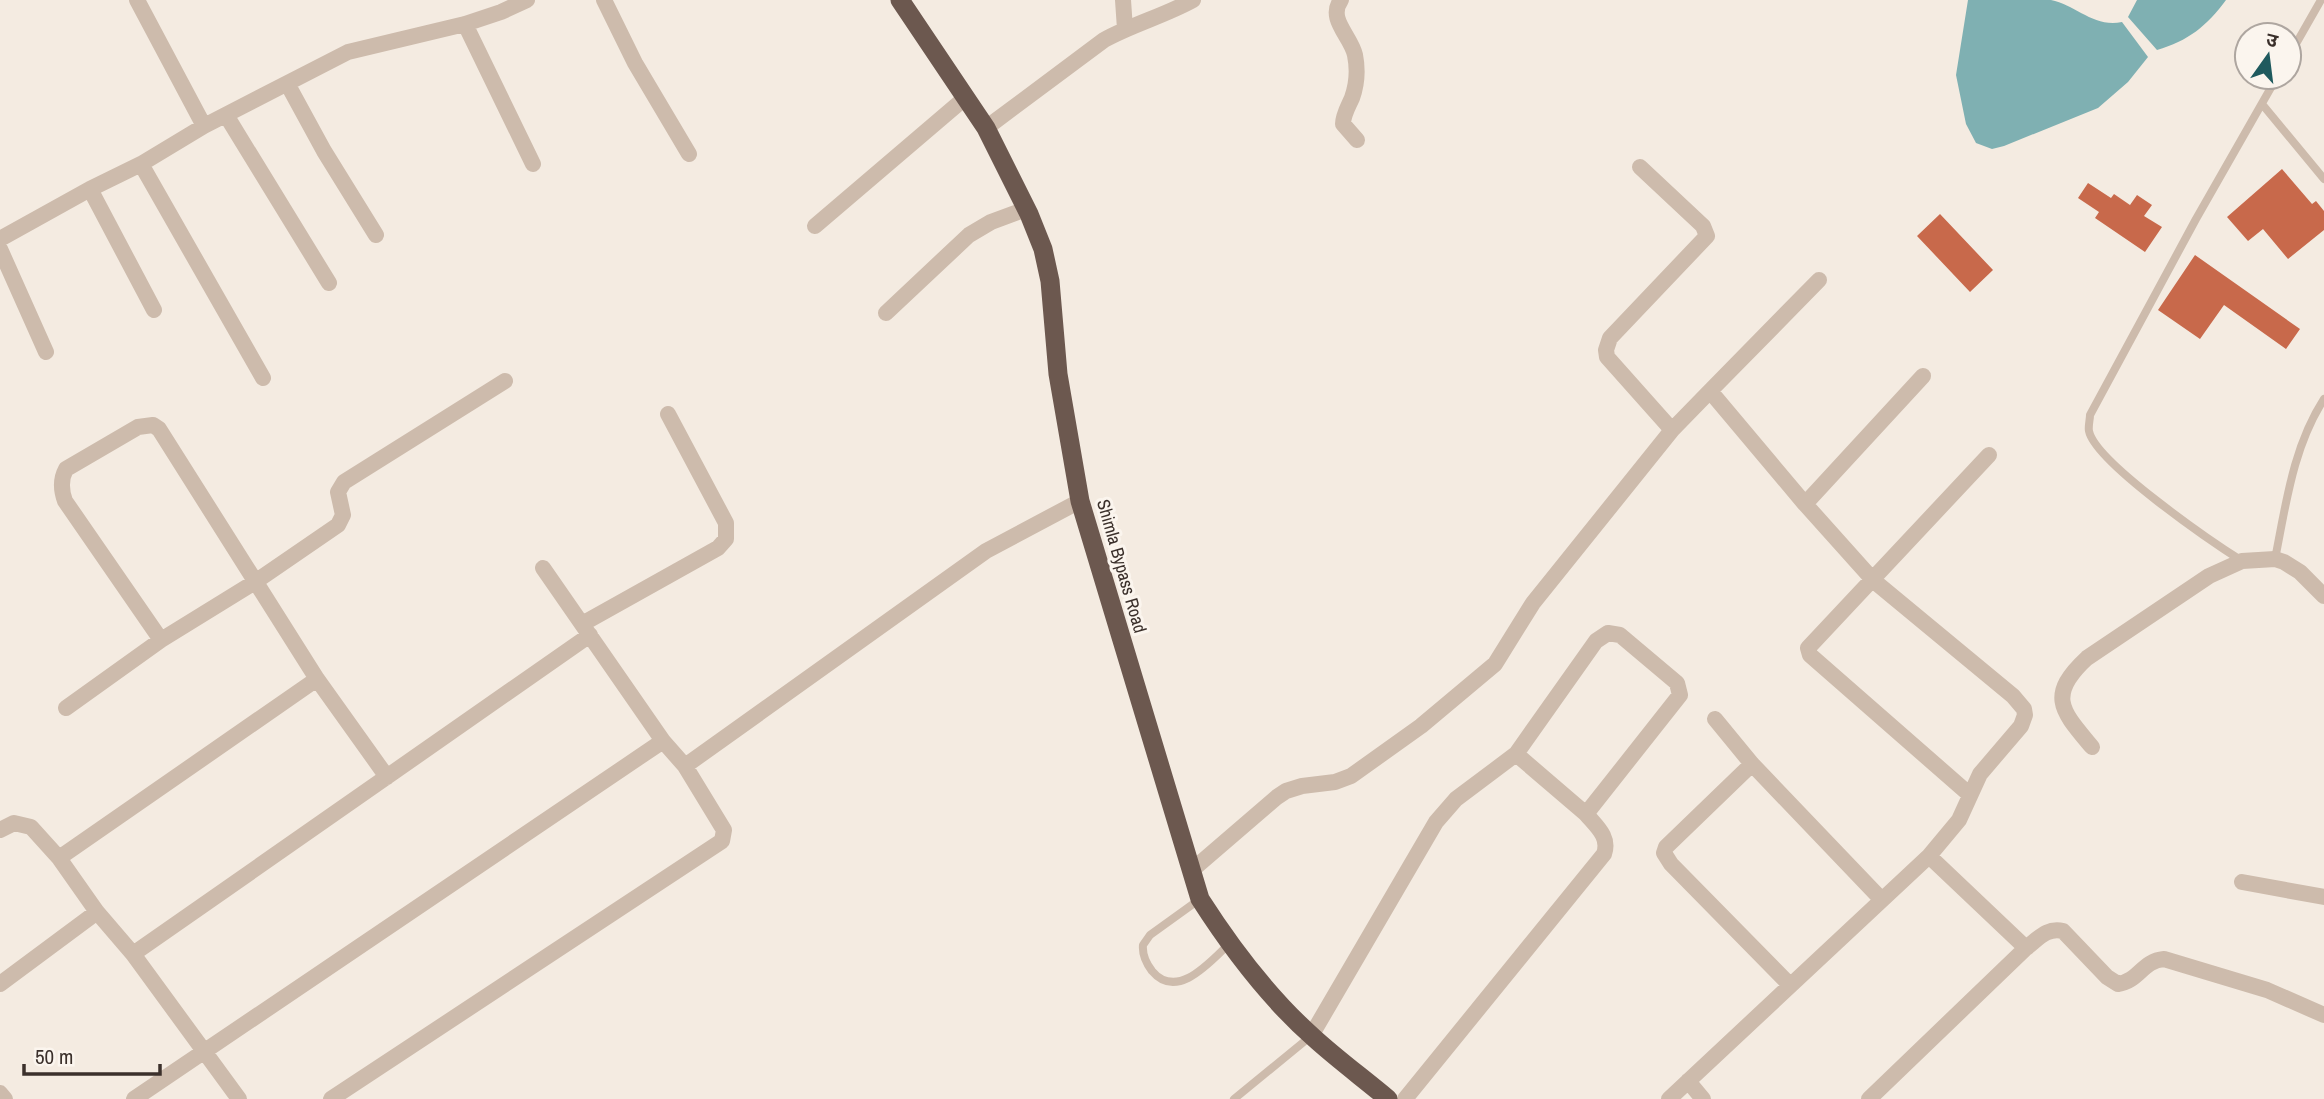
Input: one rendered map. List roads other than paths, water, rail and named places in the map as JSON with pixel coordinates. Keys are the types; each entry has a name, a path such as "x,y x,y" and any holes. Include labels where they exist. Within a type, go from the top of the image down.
{"highway":[{"name":"Shimla Bypass Road","path":"900,0 986,128 1043,249 1050,281 1058,374 1080,501 1200,899 1229,944 1258,980 1311,1036 1388,1099"}],"street":[{"path":"137,0 204,126"},
{"path":"0,239 141,164 204,126 348,52 465,24 527,0"},
{"path":"604,0 635,64 689,154"},
{"path":"1123,0 1125,29"},
{"path":"986,128 1104,40 1125,29 1172,12 1193,0"},
{"path":"1341,0 1336,7 1337,20 1352,45 1357,73 1357,82 1343,124 1357,140"},
{"path":"465,24 533,164"},
{"path":"288,85 324,152 376,235"},
{"path":"815,226 965,98"},
{"path":"226,115 329,283"},
{"path":"141,164 263,378"},
{"path":"1640,167 1703,226 1707,236 1610,338 1607,345 1607,357 1672,430"},
{"path":"90,189 154,310"},
{"path":"886,313 969,235 991,222 1026,209"},
{"path":"0,249 46,352"},
{"path":"1191,871 1276,797 1302,786 1335,782 1351,776 1421,726 1495,664 1532,603 1672,430 1819,280"},
{"path":"1805,504 1923,376"},
{"path":"66,708 162,640 255,582 338,525 342,515 338,492 344,482 505,381"},
{"path":"1668,1099 1929,856 1959,820 1980,774 2021,726 2025,715 2024,709 2013,696 1874,580 1805,504 1710,391"},
{"path":"133,954 387,776 586,629 719,548 726,539 726,523 668,414"},
{"path":"162,640 61,492 66,469 138,426 153,425 159,429 317,679 387,776"},
{"path":"1970,795 1808,652 1810,645 1990,454"},
{"path":"685,766 986,551 1080,501"},
{"path":"2092,747 2069,719 2064,707 2064,685 2071,673 2087,658 2209,576 2242,561 2275,559 2300,572 2324,596"},
{"path":"331,1099 719,845 724,835 724,830 685,766 663,741 543,568"},
{"path":"1311,1036 1436,822 1456,799 1516,754 1601,636 1608,633 1620,635 1677,683 1680,695 1587,814"},
{"path":"59,858 317,679"},
{"path":"1715,719 1752,764 1881,899"},
{"path":"134,1099 663,741"},
{"path":"1405,1099 1604,854 1607,844 1605,838 1587,814 1516,754"},
{"path":"1752,764 1666,847 1664,853 1671,864 1790,985"},
{"path":"0,830 14,824 31,827 59,858 239,1099"},
{"path":"1929,856 2026,948"},
{"path":"2242,882 2324,897"},
{"path":"0,984 97,912"},
{"path":"1870,1099 2026,948 2046,932 2056,929 2063,931 2107,977 2118,984 2133,978 2148,962 2165,959 2267,990 2324,1015"},
{"path":"1688,1081 1703,1099"},
{"path":"0,1093 5,1099"}],"lane":[{"path":"2303,32 2321,0"},
{"path":"2242,561 2192,527 2119,470 2094,441 2089,432 2089,424 2091,415 2183,244 2269,91"},
{"path":"2262,104 2324,178"},
{"path":"2275,559 2300,450 2312,418 2324,399"},
{"path":"1200,899 1150,935 1143,945 1145,960 1159,978 1168,982 1181,982 1195,975 1229,944"},
{"path":"1234,1099 1311,1036"}],"water":[{"path":"1968,0 2051,0 2103,22 2122,22 2148,57 2128,82 2098,108 1992,149 1976,143 1966,124 1956,75"},
{"path":"2137,0 2226,0 2212,18 2196,31 2157,50 2128,17"}]}
